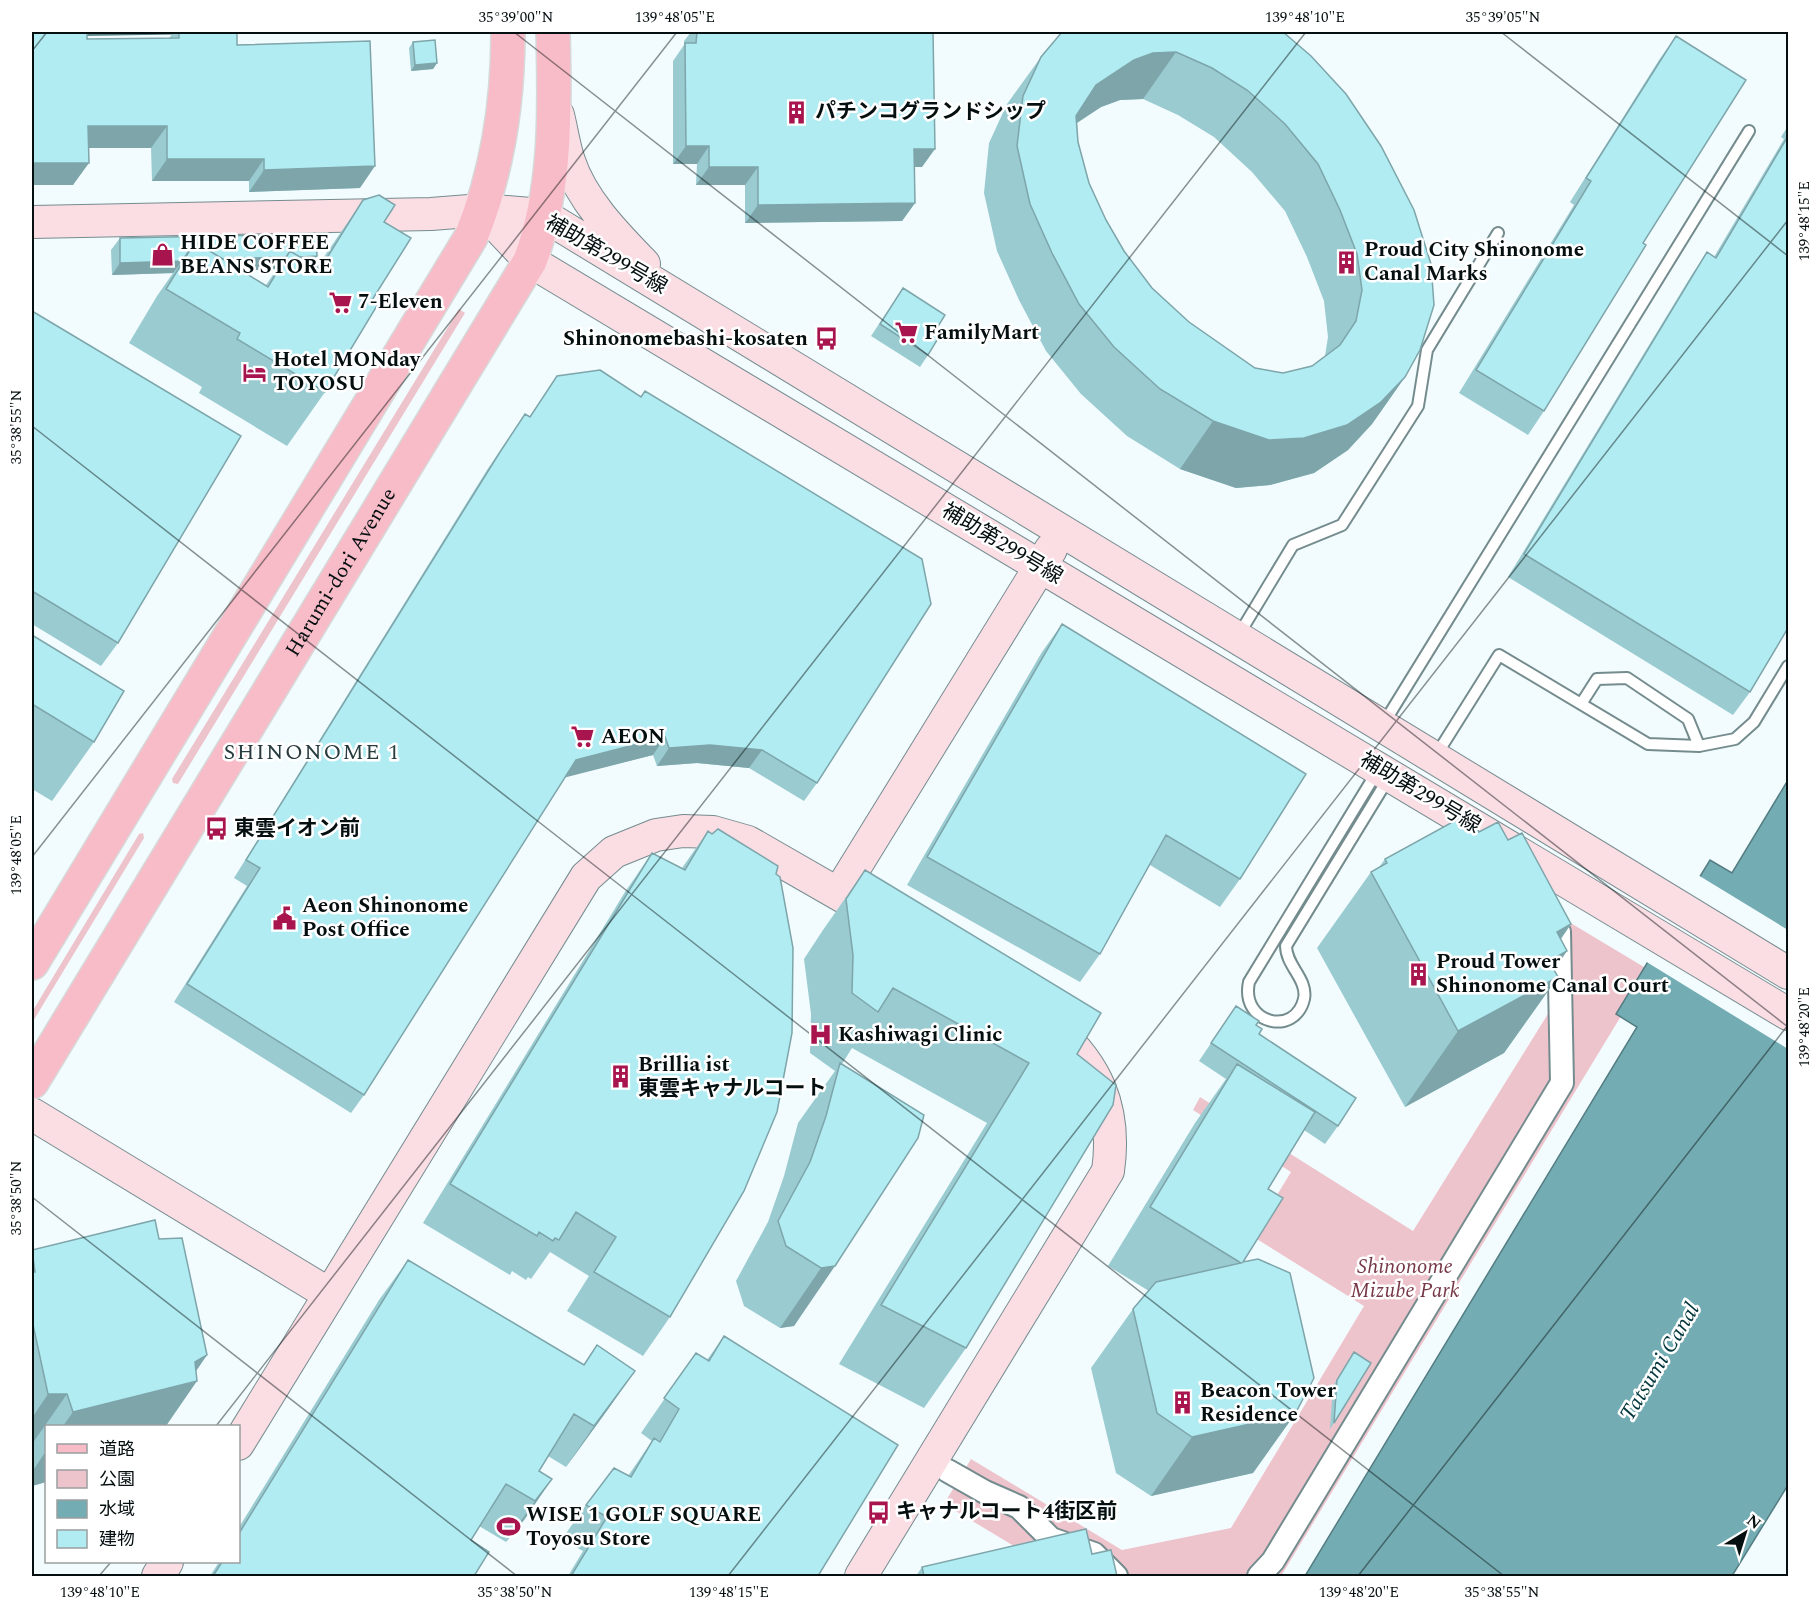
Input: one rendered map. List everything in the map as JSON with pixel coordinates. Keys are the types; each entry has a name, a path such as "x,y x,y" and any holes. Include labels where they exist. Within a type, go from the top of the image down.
{"main road":[{"path":"32,963 471,237 482,210 501,136 508,33"},
{"name":"Harumi-dori Avenue","path":"32,1082 530,261 543,215 556,105 554,33"}],"street":[{"path":"556,105 570,163 595,207 626,246 690,304"},
{"path":"32,222 431,214 482,210"},
{"name":"補助第299号線","path":"482,210 543,215 1238,636 1788,973"},
{"name":"補助第299号線","path":"482,210 530,261 1788,1014"},
{"path":"839,893 1063,530"},
{"path":"240,1441 586,878 614,852 656,835 683,831 713,832 748,842 904,933"},
{"path":"1259,1576 1274,1561 1562,1083 1559,930 1539,918"},
{"path":"861,1576 1108,1171 1112,1141 1106,1105 1094,1073 1072,1043 1027,1008"},
{"path":"32,1114 329,1294"},
{"path":"948,1471 984,1492 1018,1507 1051,1539 1094,1554 1116,1576"},
{"path":"158,1576 166,1563"}],"lane":[{"path":"1383,725 1749,131"},
{"path":"1238,636 1293,546 1342,525 1418,406 1427,350 1498,233"},
{"path":"1435,757 1499,655 1648,744 1699,746 1735,739 1754,722 1788,666"},
{"path":"1581,704 1597,679 1627,678 1688,719 1699,746"},
{"path":"1384,772 1286,946 1287,957 1302,981 1305,991 1299,1010 1284,1020 1266,1020 1258,1015 1248,1000 1249,982 1384,772"}],"green space":[{"path":"459,309 465,313 178,784 173,783 172,779"},
{"path":"143,833 144,838 32,1023 32,1012 139,834"},
{"name":"Shinonome Mizube Park","path":"1447,849 1649,970 1281,1576 1064,1576 944,1504 971,1459 1122,1550 1231,1528 1364,1306 1252,1236 1291,1172 1193,1110 1200,1097 1413,1231 1551,1009 1550,941"}],"water":[{"path":"32,32 296,32 32,36"},
{"name":"Tatsumi Canal","path":"1788,780 1788,1485 1732,1576 1305,1576 1637,1027 1616,1014 1710,860 1732,873"}],"pier":[{"path":"1698,875 1788,930 1788,1049 1645,961"}],"building":[{"path":"32,32 87,32 87,39 179,38 179,32 237,32 237,45 370,41 375,166 264,170 264,159 167,159 167,126 88,126 89,163 32,163"},
{"name":"パチンコグランドシップ","path":"697,32 933,32 935,149 914,149 915,203 758,205 758,167 709,167 709,146 686,146 685,43 696,43"},
{"path":"1062,32 1283,32 1311,56 1346,94 1381,146 1414,210 1431,264 1434,305 1420,350 1405,377 1381,402 1347,425 1304,438 1269,440 1213,421 1160,389 1114,347 1079,304 1052,253 1030,204 1017,146 1023,96 1041,57","holes":["1176,52 1212,68 1247,90 1285,124 1318,164 1340,210 1357,254 1362,290 1356,321 1340,345 1312,366 1283,373 1255,368 1189,322 1152,288 1124,251 1106,220 1089,183 1078,142 1076,116 1096,85 1134,60 1153,53"]},
{"path":"1676,36 1746,80 1643,243 1646,245 1544,411 1476,370 1591,181 1586,178"},
{"path":"435,40 437,63 415,65 413,42"},
{"path":"1788,136 1788,628 1750,692 1524,554 1707,252 1716,258"},
{"path":"379,195 395,205 384,222 411,238 372,300 378,304 325,392 237,339 240,333 166,289 195,242 268,287 290,251 320,269 363,200"},
{"path":"316,234 317,256 300,257 290,251 286,257 223,259 195,242 182,261 120,263 120,238"},
{"path":"903,288 945,315 937,328 942,332 928,355 880,324"},
{"path":"32,311 241,436 118,643 32,591"},
{"name":"AEON","path":"600,370 641,397 645,391 922,559 931,604 817,783 762,750 710,745 669,748 665,737 576,760 364,1095 187,984 260,868 246,860 525,414 530,417 557,376"},
{"path":"1062,624 1306,774 1240,879 1166,835 1100,954 927,857"},
{"path":"32,635 124,691 94,742 32,704"},
{"path":"1469,813 1479,832 1498,822 1508,840 1522,833 1571,924 1557,932 1567,951 1549,961 1558,977 1458,1031 1371,872 1387,863 1385,859"},
{"path":"718,829 778,866 776,874 780,877 793,948 792,1033 777,1112 744,1191 670,1317 594,1272 616,1237 576,1212 559,1240 555,1238 553,1241 539,1232 537,1236 450,1184 652,853 685,870 708,831 712,834"},
{"path":"865,870 1101,1013 1077,1054 1116,1085 1113,1105 966,1348 881,1305 1029,1063 893,988 878,1012 852,993 853,955 846,899"},
{"path":"1236,1006 1259,1021 1256,1025 1262,1029 1259,1034 1356,1098 1338,1126 1211,1043"},
{"path":"840,1063 924,1115 918,1138 835,1266 821,1268 786,1246 778,1221 810,1162 826,1116"},
{"path":"1237,1064 1315,1112 1268,1189 1283,1198 1243,1262 1258,1259 1290,1273 1314,1378 1295,1414 1192,1437 1157,1413 1133,1309 1156,1282 1241,1263 1150,1207"},
{"path":"155,1220 159,1239 182,1238 207,1355 195,1362 197,1381 73,1412 67,1394 48,1394 32,1320 32,1272 35,1272 32,1250"},
{"path":"408,1260 584,1365 597,1345 635,1371 594,1426 574,1414 539,1471 552,1479 535,1501 506,1484 471,1540 489,1552 474,1576 213,1576 221,1563 240,1563 240,1532"},
{"path":"724,1336 898,1445 818,1576 571,1576 607,1517 586,1505 614,1468 631,1477 654,1438 660,1442 679,1409 664,1398 696,1353 709,1361"},
{"path":"1354,1352 1371,1363 1334,1423 1337,1380"},
{"path":"1086,1529 1092,1554 1111,1550 1117,1576 924,1576 922,1567"}],"place":[{"name":"パチンコグランドシップ","path":"797,112"},
{"name":"HIDE COFFEE BEANS STORE","path":"162,255"},
{"name":"Proud City Shinonome Canal Marks","path":"1346,262"},
{"name":"7-Eleven","path":"340,302"},
{"name":"FamilyMart","path":"906,333"},
{"name":"Shinonomebashi-kosaten","path":"826,339"},
{"name":"Hotel MONday TOYOSU","path":"255,372"},
{"name":"AEON","path":"583,737"},
{"name":"東雲イオン前","path":"216,829"},
{"name":"Aeon Shinonome Post Office","path":"284,918"},
{"name":"Proud Tower Shinonome Canal Court","path":"1418,974"},
{"name":"Kashiwagi Clinic","path":"820,1035"},
{"name":"Brillia ist 東雲キャナルコート","path":"620,1077"},
{"name":"Beacon Tower Residence","path":"1182,1403"},
{"name":"キャナルコート4街区前","path":"878,1512"},
{"name":"WISE 1 GOLF SQUARE Toyosu Store","path":"508,1527"}],"district":[{"name":"SHINONOME 1","path":"312,752"}]}
